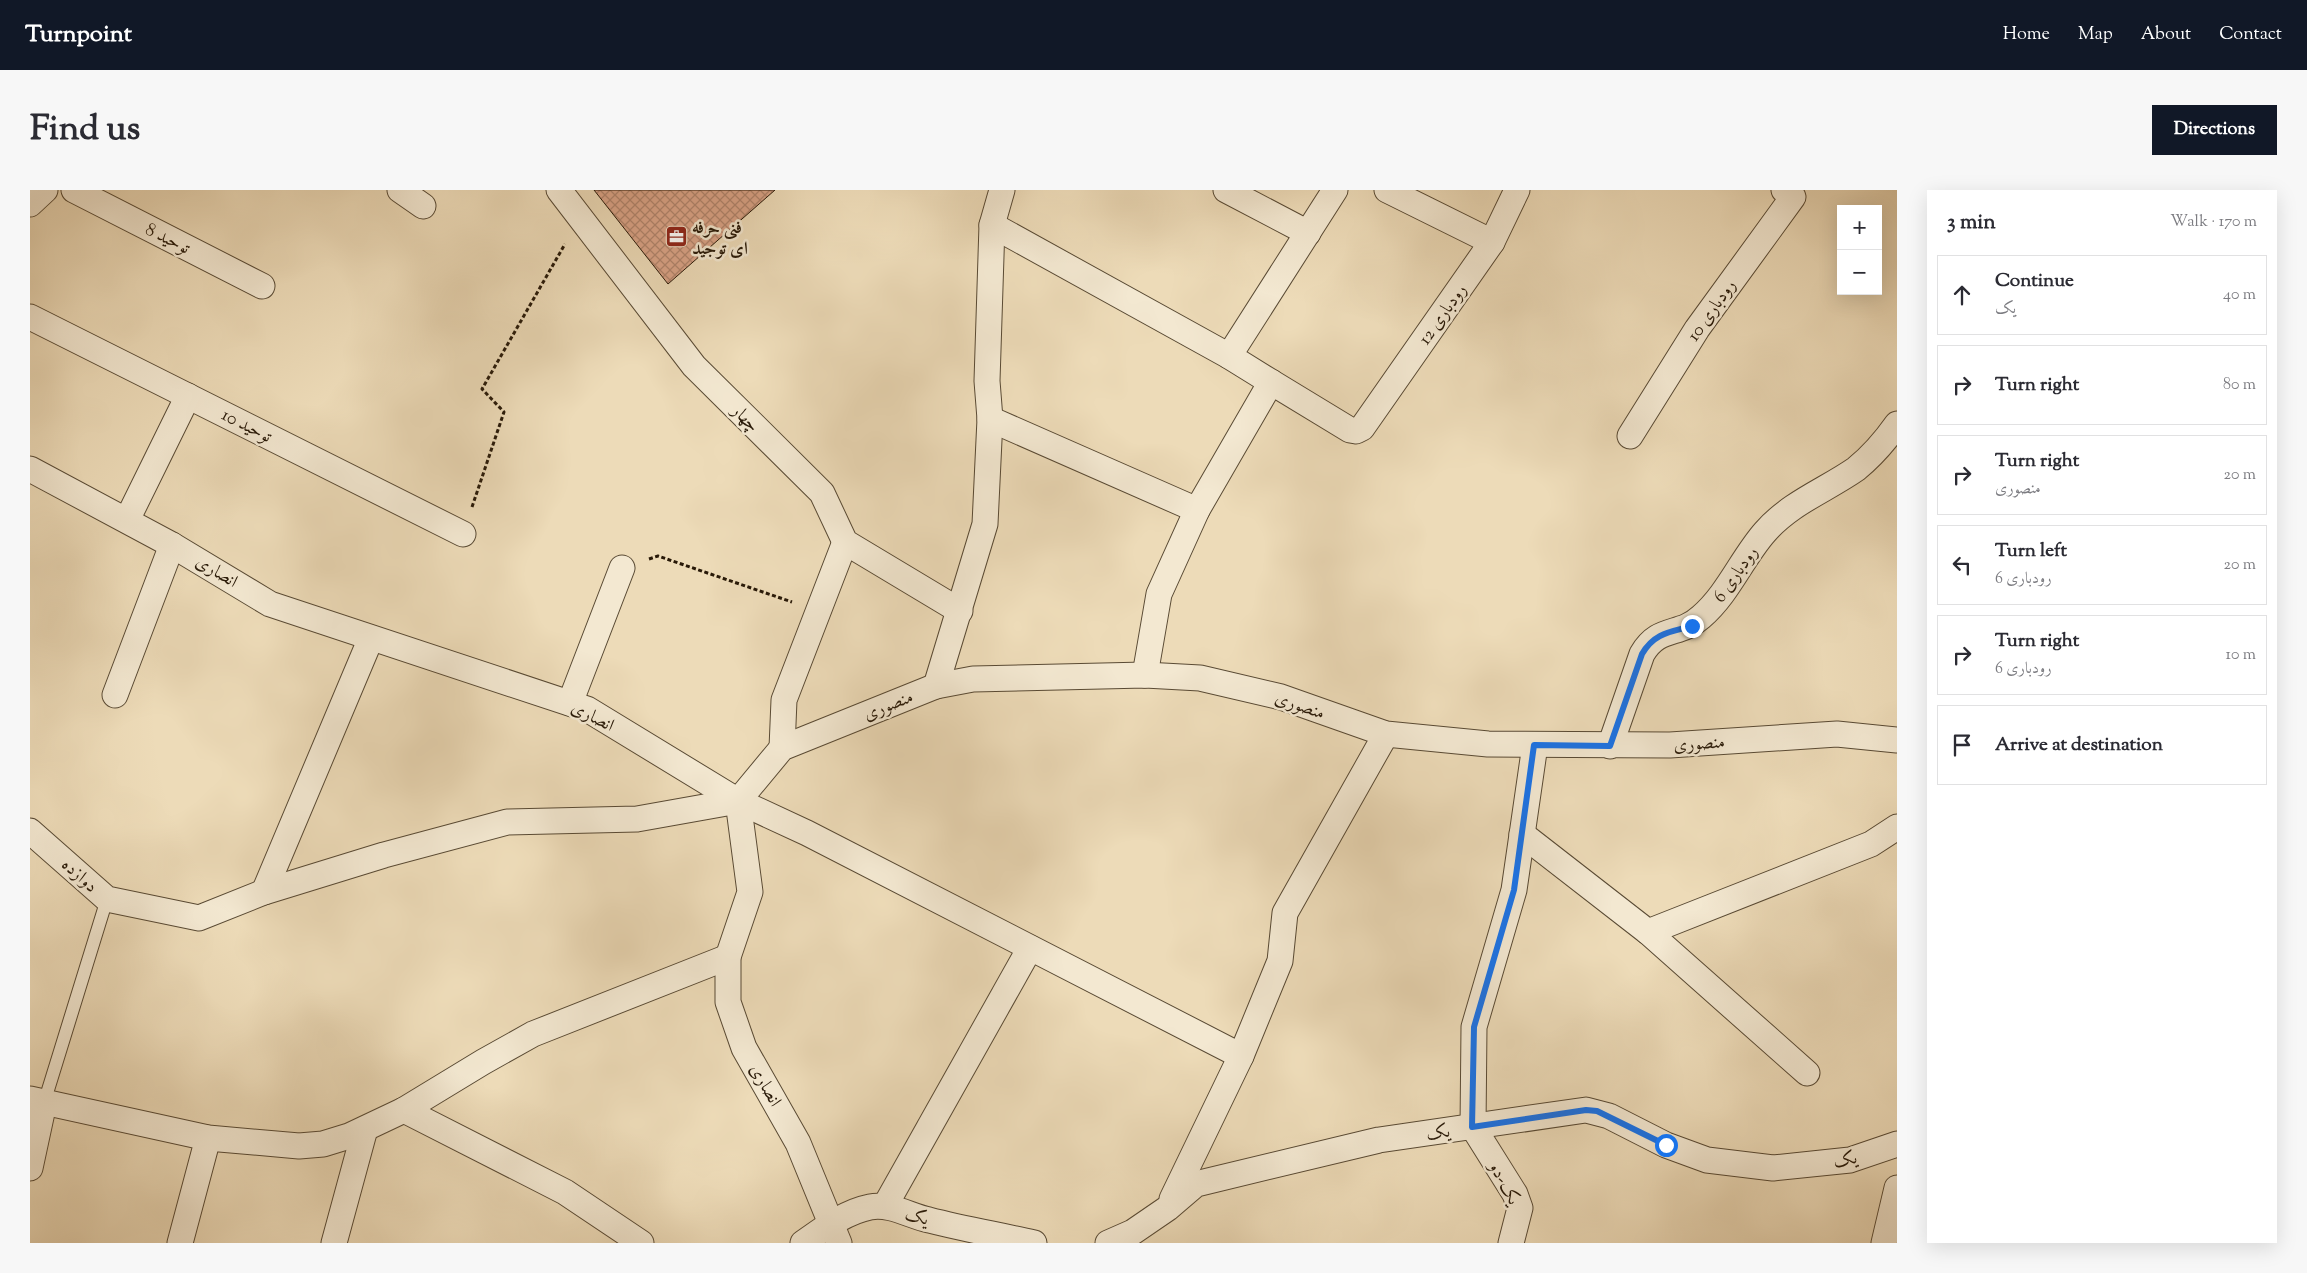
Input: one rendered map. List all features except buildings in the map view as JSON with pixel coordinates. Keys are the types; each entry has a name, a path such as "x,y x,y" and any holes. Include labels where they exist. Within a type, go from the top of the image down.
{"street":[{"path":"30,204 45,190"},
{"name":"توحید 8","path":"74,190 262,286"},
{"path":"400,190 423,206"},
{"name":"چهار","path":"560,190 694,366 822,493 845,542"},
{"path":"936,686 985,524 990,419 987,381 992,225 1002,190"},
{"path":"1226,190 1308,233"},
{"path":"1229,356 1335,190"},
{"path":"1387,190 1492,242"},
{"name":"رودباری 12","path":"1271,382 1350,430 1356,431 1362,428 1492,242 1517,190"},
{"name":"رودباری 10","path":"1630,436 1696,329 1795,192"},
{"path":"992,225 1229,356 1271,382 1197,510 1159,594 1145,675"},
{"name":"توحید 10","path":"30,317 463,534"},
{"path":"127,520 188,396"},
{"path":"990,419 1197,510"},
{"name":"رودباری 6","path":"1610,746 1642,654 1649,642 1660,635 1692,626 1703,616 1766,531 1793,506 1855,469 1884,442 1897,424"},
{"name":"انصاری","path":"30,468 172,545 270,604 587,709 738,801 750,892 728,957 728,1002 744,1048 798,1142 835,1233"},
{"path":"782,748 784,700 845,542 960,611"},
{"path":"115,695 172,545"},
{"path":"570,703 622,568"},
{"path":"264,892 371,638"},
{"name":"منصوری","path":"738,801 782,748 936,686 973,679 1145,675 1200,678 1281,697 1386,734 1488,744 1670,745 1837,734 1897,740"},
{"path":"1168,1208 1241,1056 1280,961 1285,913 1386,734"},
{"path":"1472,1127 1474,1027 1514,890 1534,745"},
{"path":"107,899 199,918 264,892 307,881 384,855 507,822 637,818 738,801 807,833 1241,1056"},
{"path":"1648,932 1871,844 1897,827"},
{"name":"دوازده","path":"30,831 107,899"},
{"path":"1522,834 1648,932 1807,1073"},
{"path":"884,1206 1030,948"},
{"path":"30,1168 37,1101 208,1138 299,1146 323,1144 365,1129 404,1110 533,1034 728,957"},
{"path":"404,1110 565,1192 641,1243"},
{"name":"یک","path":"1108,1243 1142,1238 1168,1208 1196,1184 1379,1140 1586,1110 1597,1111 1666,1145 1707,1160 1773,1168 1850,1160 1897,1144"},
{"name":"یک-دو","path":"1472,1127 1515,1194 1520,1208 1511,1243"},
{"path":"334,1243 365,1129"},
{"path":"180,1243 208,1138"},
{"path":"1884,1243 1897,1188"},
{"name":"یک","path":"803,1243 835,1233 870,1207 884,1206 928,1220 1034,1243"}],"lane":[{"path":"37,1101 107,899"}],"path":[{"path":"463,534 504,412 482,389 580,217"},
{"path":"622,568 658,556 818,612"}],"place":[{"name":"فنی حرفه ای توجید","path":"676,237"}],"route":[{"path":"1666,1145 1597,1111 1586,1110 1472,1127 1474,1027 1514,890 1534,745 1610,746 1642,654 1649,642 1660,635 1692,626"}]}
